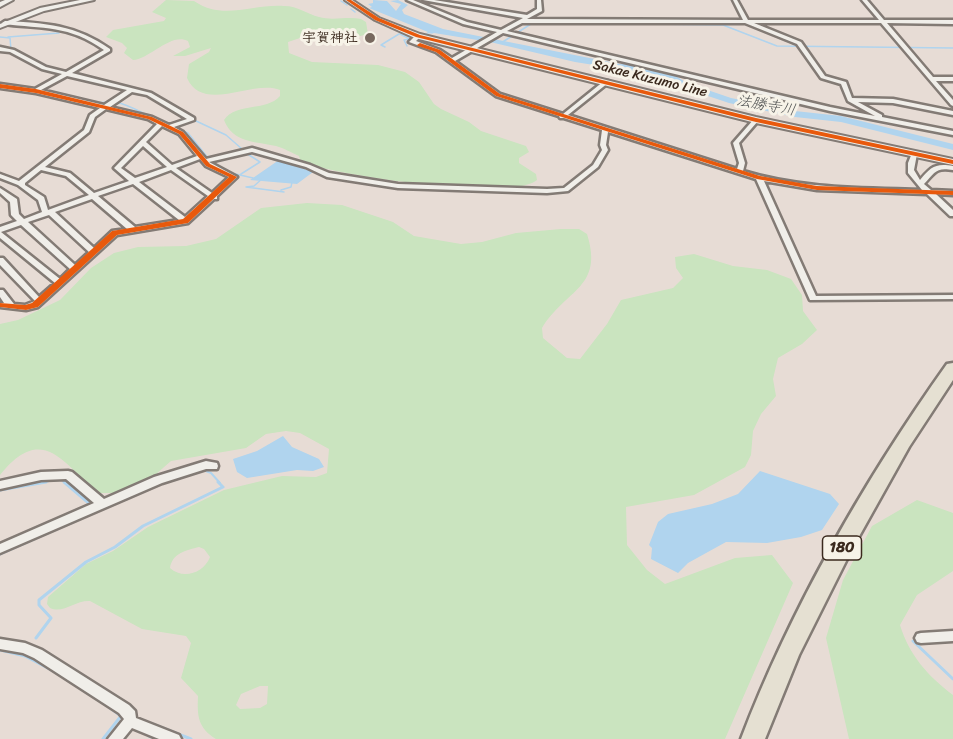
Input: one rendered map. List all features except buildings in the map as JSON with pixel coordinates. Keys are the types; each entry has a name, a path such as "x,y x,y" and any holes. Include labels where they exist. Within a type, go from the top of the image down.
{"highway":[{"name":"180","path":"753,739 766,701 799,630 854,525 929,401 953,368"}],"main road":[{"path":"0,5 10,0"},
{"path":"2,24 48,8 91,0"},
{"name":"Sakae Kuzumo Line","path":"348,0 377,20 418,36 756,120 953,162"}],"street":[{"path":"326,0 331,0"},
{"path":"410,0 465,22 501,32 890,122 953,133"},
{"path":"425,0 527,17"},
{"path":"451,61 540,10 539,0"},
{"path":"735,0 747,22 803,47 823,77 844,83 850,100 890,122"},
{"path":"864,0 953,104"},
{"path":"520,21 953,22"},
{"path":"2,24 31,23 69,27 108,50 36,91"},
{"path":"418,36 412,40 414,44 438,51 498,95 605,131 759,178 817,188 953,193"},
{"path":"0,49 12,51 45,68 68,72 151,95 192,119 164,125 142,142 117,168 185,221"},
{"path":"0,58 12,51"},
{"path":"932,79 953,79"},
{"path":"562,117 606,82"},
{"path":"0,86 36,91 150,118 184,135 202,159 217,171 234,177 185,221 115,233 40,302 26,308 0,305"},
{"path":"22,184 87,131 92,116 131,90"},
{"path":"850,100 893,101 953,113"},
{"path":"739,172 742,164 736,143 756,120"},
{"path":"60,284 0,232 93,196 202,159 252,150 308,166 327,175 398,186 566,190 596,166 605,150 603,145 605,131"},
{"path":"142,142 172,168 213,197"},
{"path":"914,154 910,171 920,184 934,194 953,214"},
{"path":"920,184 930,169 943,165 953,168"},
{"path":"40,168 68,174 132,229"},
{"path":"0,176 22,184 41,199 48,213 94,252"},
{"path":"759,178 813,298 953,297"},
{"path":"0,190 14,201 15,213 75,269"},
{"path":"0,260 40,302"},
{"path":"0,292 11,306"},
{"path":"0,549 158,480 206,465 213,466"},
{"path":"0,485 62,474 71,477 102,504"},
{"path":"921,638 953,636"},
{"path":"0,644 26,648 38,654 124,709 130,715 130,721 115,739"},
{"path":"130,721 174,739"}],"green space":[{"path":"166,0 194,1 205,7 227,11 289,6 324,18 361,19 366,22 368,34 345,40 303,37 288,42 289,53 312,62 378,65 405,72 419,82 434,104 441,109 469,122 481,131 526,146 529,152 519,158 519,163 536,174 537,180 521,186 494,188 422,184 384,179 301,162 299,156 282,148 245,140 233,133 224,120 236,111 274,101 280,96 280,90 269,88 216,95 204,94 194,88 187,78 189,64 209,52 211,48 185,56 173,56 190,47 188,41 181,39 168,43 140,59 133,60 124,53 127,48 122,43 106,37 113,30 164,21 166,18 152,12"},
{"path":"307,203 342,205 393,222 414,236 461,244 482,242 516,233 579,229 587,234 591,252 591,266 587,277 542,328 543,338 567,358 580,359 607,324 621,300 673,288 683,278 676,268 675,257 694,254 733,266 767,270 791,279 802,295 803,311 817,330 802,344 778,358 773,379 776,396 761,414 753,431 751,455 745,467 694,495 626,507 627,545 647,570 665,584 735,558 772,555 793,583 725,739 216,739 202,726 198,710 198,696 181,678 191,643 186,636 142,629 90,601 60,609 50,608 47,604 48,597 86,564 113,551 148,527 224,490 282,476 316,477 327,473 329,449 300,433 286,431 266,434 246,448 171,461 155,475 120,493 97,493 63,460 40,449 28,451 15,459 0,475 0,324 18,320 60,300 91,268 114,253 138,247 186,246 216,239 261,208","holes":["199,547 204,549 210,557 198,571 181,574 170,568 177,556","260,686 268,686 267,704 260,708 240,709 236,705 241,694"]},
{"path":"917,500 953,513 953,571 917,595 900,625 920,664 953,695 953,739 849,739 826,638 843,580 872,526"}],"water":[{"path":"373,0 387,1 396,11 401,4 390,1 398,0 408,5 402,10 404,14 443,29 640,68 638,72 575,62 490,42 434,33 428,35 432,33 425,34 428,32 369,8 372,7 368,4 373,3"},
{"path":"279,160 313,172 297,184 250,180"},
{"path":"283,436 292,447 319,459 324,467 313,471 297,470 247,478 237,472 233,459 257,451"},
{"path":"760,471 830,494 839,504 822,530 801,537 767,543 726,542 688,563 678,573 651,559 652,548 649,545 658,522 668,514 712,504 738,494"}],"waterway":[{"path":"341,1 347,5"},
{"path":"351,9 355,12"},
{"path":"501,43 534,22"},
{"path":"579,23 723,25 777,46 953,48"},
{"path":"8,37 59,33"},
{"path":"385,47 381,45 399,34"},
{"path":"400,34 410,39 404,40 407,46"},
{"path":"0,37 10,38 11,50"},
{"name":"法勝寺川","path":"623,67 671,77 684,85 729,100 795,114 841,119 953,147"},
{"path":"73,72 110,83"},
{"path":"0,84 33,89"},
{"path":"41,89 60,95"},
{"path":"95,103 110,102"},
{"path":"116,102 162,121"},
{"path":"194,120 226,135 242,149"},
{"path":"175,127 188,133 209,159"},
{"path":"241,174 260,162 246,153"},
{"path":"208,168 230,177"},
{"path":"227,172 253,178"},
{"path":"263,178 254,186 246,187 284,192"},
{"path":"281,190 291,187 292,182"},
{"path":"203,470 211,473 220,483"},
{"path":"38,483 61,479 66,483"},
{"path":"0,490 46,482"},
{"path":"64,482 91,505"},
{"path":"218,482 222,486"},
{"path":"36,638 51,618 39,605 39,600 86,562 115,547 143,526 223,487"},
{"path":"0,554 141,492"},
{"path":"913,641 953,679"},
{"path":"0,650 25,656 59,674"},
{"path":"103,739 121,716 109,707"},
{"path":"152,724 191,739"},
{"path":"149,736 158,739"}],"cycle path":[{"path":"348,0 377,19 418,36 756,120 953,162"},
{"path":"420,45 438,51 498,95 759,178 817,188 953,193"},
{"path":"0,86 36,91 150,118 181,133 208,165 234,177 185,221 115,233 35,305 26,308 0,305"}],"place":[{"name":"宇賀神社","path":"370,38"}]}
